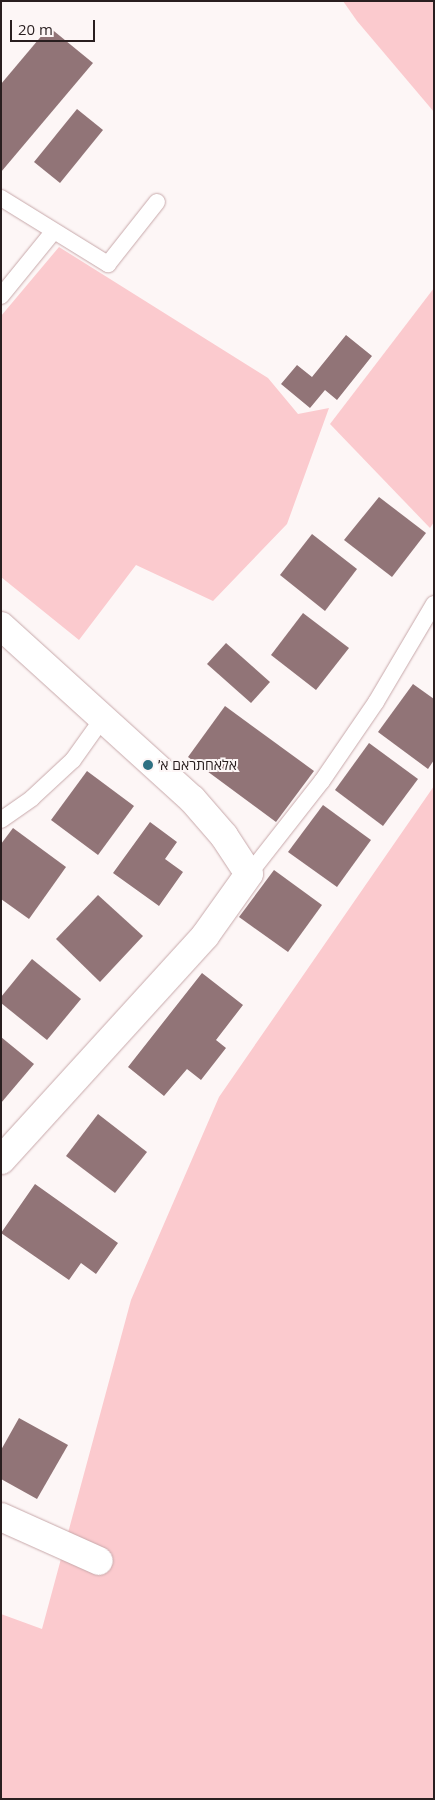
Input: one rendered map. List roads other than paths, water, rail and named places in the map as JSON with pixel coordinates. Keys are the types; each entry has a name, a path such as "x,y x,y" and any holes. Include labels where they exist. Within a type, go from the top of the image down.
{"street":[{"path":"1,626 192,799 224,836 249,874 205,936 1,1160"},
{"path":"1,1517 99,1561"}],"lane":[{"path":"1,198 53,232 108,264 157,202"},
{"path":"1,296 53,232"},
{"path":"249,874 327,773 376,702 434,604"},
{"path":"1,820 32,798 73,760 103,718"}],"place":[{"name":"אלאחתראם א׳","path":"148,765"}]}
